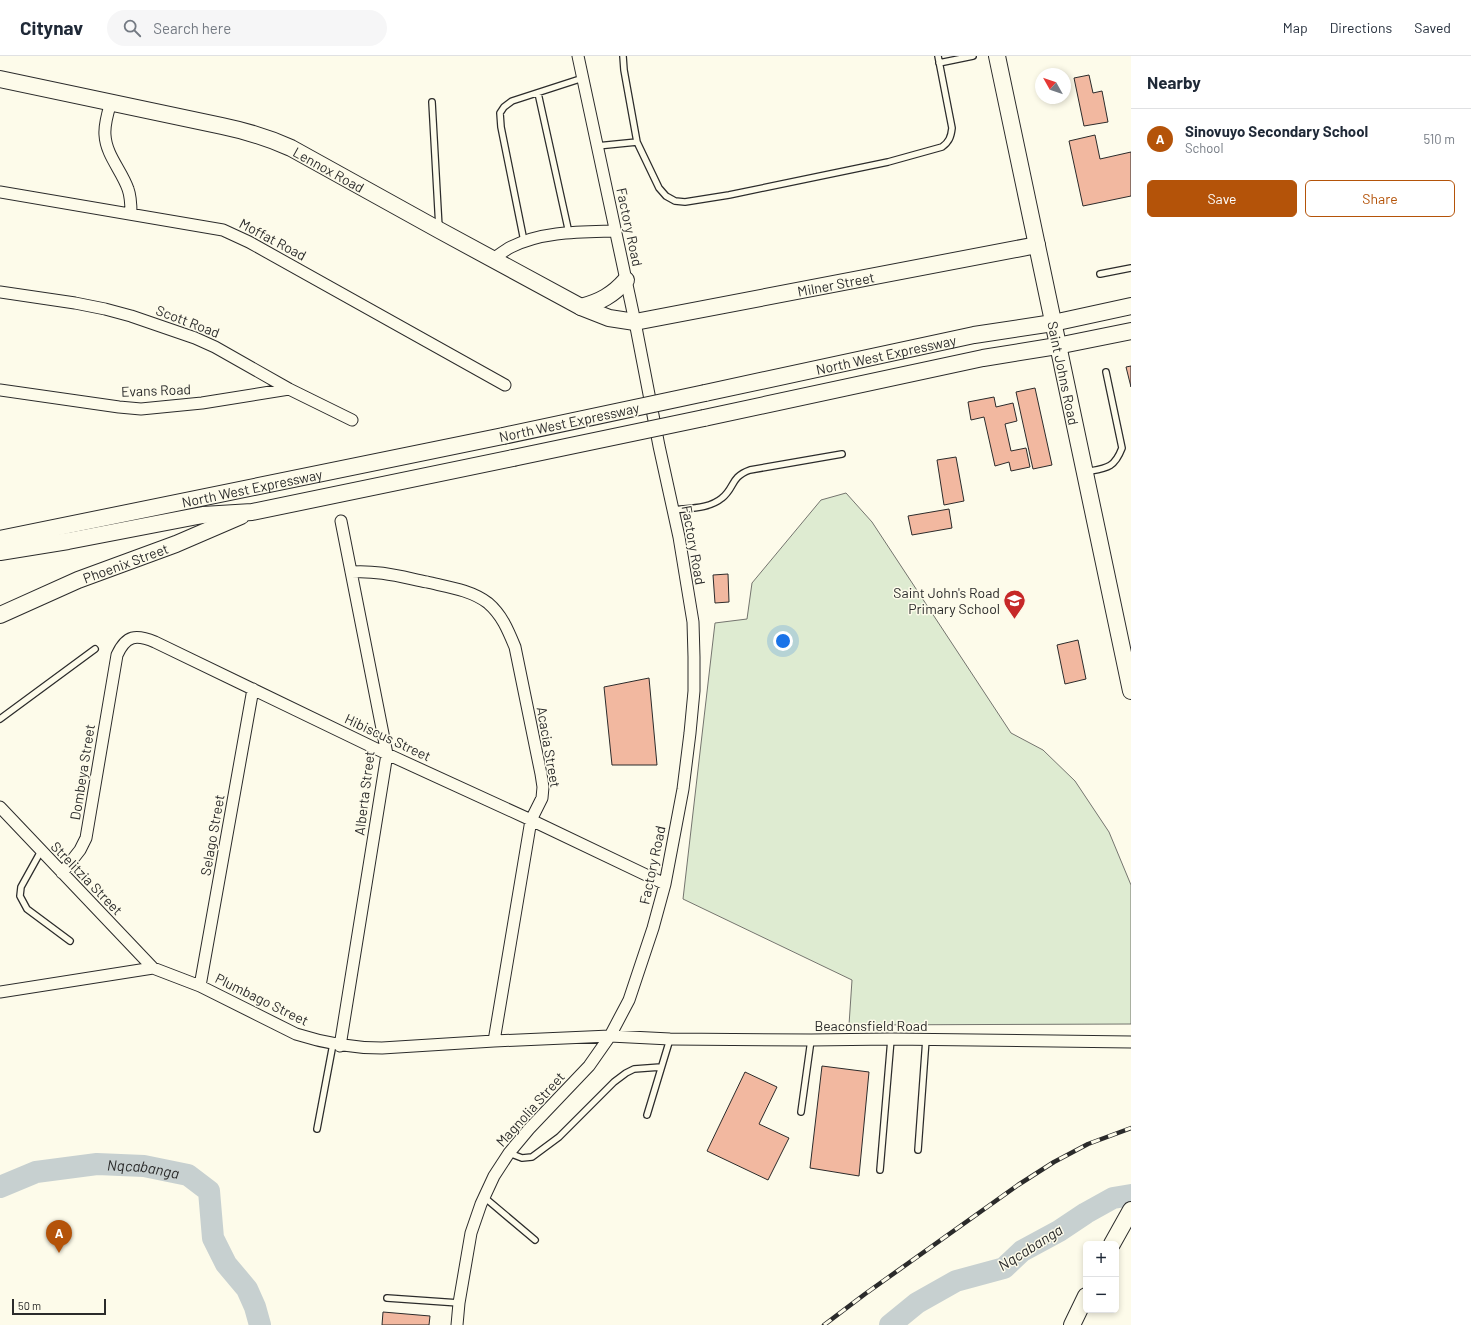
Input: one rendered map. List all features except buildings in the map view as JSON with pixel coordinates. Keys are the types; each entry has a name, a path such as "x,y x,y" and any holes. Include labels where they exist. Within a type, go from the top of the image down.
{"main road":[{"name":"Saint Johns Road","path":"996,56 1131,690"},
{"name":"Lennox Road","path":"0,79 222,126 271,139 292,148 581,307 609,318 635,322"},
{"name":"Milner Street","path":"635,322 1037,244"},
{"path":"581,307 596,304 608,297 626,280"},
{"name":"North West Expressway","path":"2,535 102,518 503,436 974,335 1053,323 1131,306"},
{"name":"North West Expressway","path":"252,512 983,358 1057,346 1131,331"},
{"path":"0,552 68,541 203,515 252,512"},
{"name":"Phoenix Street","path":"2,616 78,580 176,544 252,512"},
{"path":"1114,1239 1131,1210"},
{"path":"1072,1325 1083,1302"}],"street":[{"name":"Factory Road","path":"578,56 679,537 692,622 694,657 694,691 683,789 665,884 653,928 631,993 610,1036"},
{"path":"111,102 106,122 106,144 129,191 131,202 130,214"},
{"name":"Moffat Road","path":"0,192 218,228 233,234 505,385"},
{"path":"493,259 509,247 524,241 550,235 615,231"},
{"name":"Scott Road","path":"0,292 105,309 162,326 215,347 290,389 352,420"},
{"name":"Evans Road","path":"0,390 119,407 141,408 202,403 290,389"},
{"name":"Alberta Street","path":"337,1045 387,754 341,521"},
{"name":"Acacia Street","path":"351,572 366,571 384,573 476,595 501,617 508,629 515,647 541,774 542,798 531,820 494,1041"},
{"name":"Hibiscus Street","path":"114,669 117,655 121,646 127,640 135,636 144,637 387,754 531,820 665,884"},
{"name":"Dombeya Street","path":"62,873 80,850 86,838 92,812 114,669"},
{"name":"Selago Street","path":"200,986 253,689"},
{"name":"Strelitzia Street","path":"0,807 153,968"},
{"name":"Plumbago Street","path":"0,992 153,968 200,986 283,1028 312,1040 337,1045 382,1048 610,1036"},
{"name":"Beaconsfield Road","path":"610,1036 670,1039 926,1039 1131,1042"},
{"name":"Magnolia Street","path":"457,1325 471,1234 484,1196 494,1176 509,1153 529,1129 589,1066 610,1036"}],"lane":[{"path":"623,56 624,70 637,142 659,188 666,196 675,201 685,202 888,162 942,147 948,143 951,137 952,128 938,56"},
{"path":"939,63 973,56"},
{"path":"524,241 499,119 500,113 504,107 512,101 582,78"},
{"path":"538,93 569,233"},
{"path":"432,102 439,230"},
{"path":"597,146 637,142"},
{"path":"1100,274 1131,268"},
{"path":"1084,472 1106,468 1117,460 1122,448 1106,372"},
{"path":"673,510 714,504 723,498 741,473 750,470 842,454"},
{"path":"0,719 95,649"},
{"path":"41,851 21,887 20,896 27,909 70,941"},
{"path":"648,1115 670,1039"},
{"path":"880,1170 891,1039"},
{"path":"918,1150 926,1039"},
{"path":"801,1112 811,1040"},
{"path":"317,1129 337,1045"},
{"path":"509,1153 522,1158 532,1157 559,1137 614,1082 626,1073 634,1069 661,1067"},
{"path":"484,1196 535,1240"},
{"path":"387,1298 460,1303"}],"green space":[{"path":"846,493 872,522 1011,733 1043,750 1075,781 1109,832 1131,885 1131,1024 849,1025 852,980 683,899 715,623 747,619 752,583 821,500"}],"waterway":[{"name":"Nqcabanga","path":"0,1187 36,1172 97,1164 144,1166 188,1175 209,1191 213,1238 226,1264 247,1289 255,1307 260,1325"},
{"name":"Nqcabanga","path":"890,1325 917,1303 956,1281 1004,1268 1022,1251 1059,1231 1086,1213 1113,1198 1131,1195"}],"railway":[{"path":"824,1325 1018,1185 1054,1162 1088,1144 1131,1128"}],"place":[{"name":"Saint John's Road Primary School","path":"1015,620"},
{"name":"Sinovuyo Secondary School","path":"59,1253"}]}
